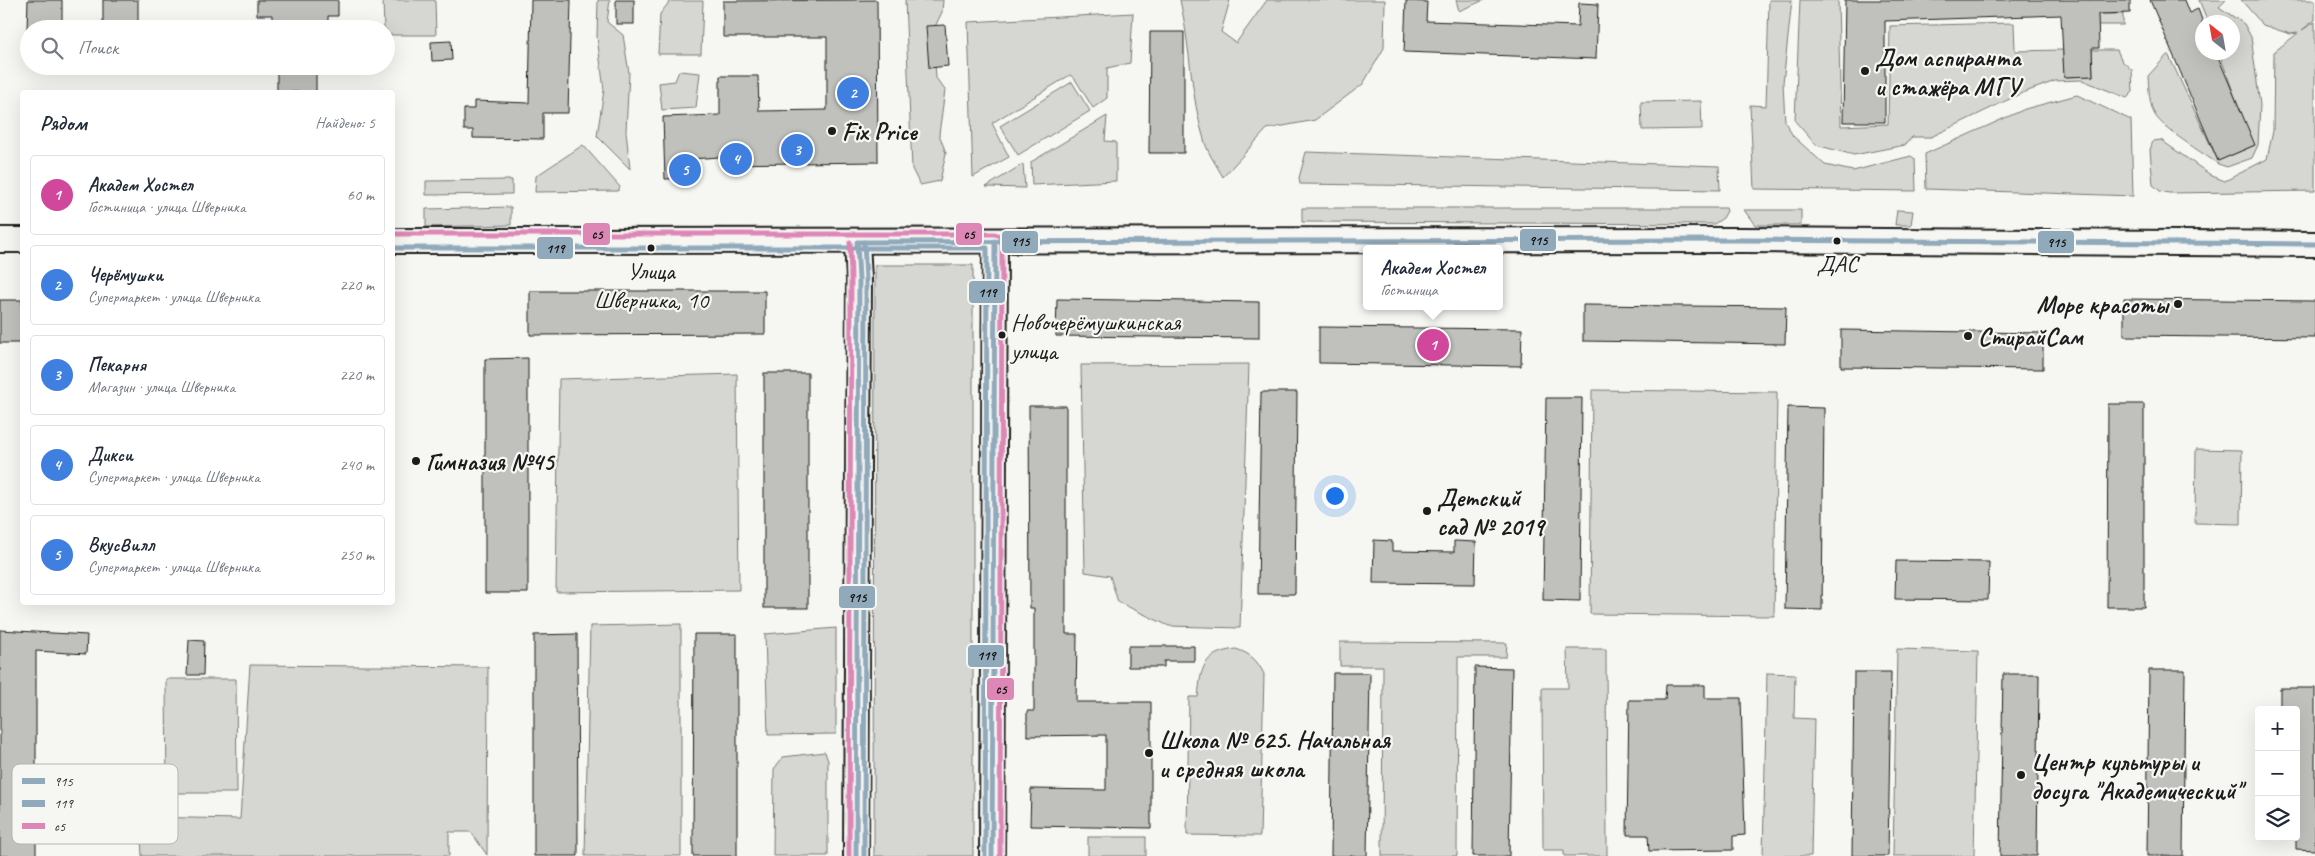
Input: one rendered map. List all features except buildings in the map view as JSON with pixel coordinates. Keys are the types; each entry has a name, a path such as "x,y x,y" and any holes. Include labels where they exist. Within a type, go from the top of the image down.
{"street":[{"path":"0,240 20,240"},
{"path":"395,241 1747,240 2315,244"},
{"path":"992,856 995,241"},
{"path":"856,856 859,278 857,242"}],"shaded area":[{"path":"383,0 435,0 436,35 395,35 395,20 384,20"},
{"path":"598,0 610,0 607,22 623,35 629,73 626,131 630,169 597,136 604,90 597,37"},
{"path":"905,0 943,0 942,12 933,31 936,78 945,90 939,134 946,153 940,181 920,185 912,169"},
{"path":"1180,0 1230,0 1221,32 1236,43 1267,0 1385,0 1384,48 1363,84 1315,120 1267,129 1223,177 1207,147 1200,125"},
{"path":"1456,0 1484,0 1459,11"},
{"path":"1769,0 1792,0 1783,83 1785,122 1793,136 1825,165 1853,171 1911,156 1915,159 1916,191 1754,189 1750,105 1766,106"},
{"path":"1800,0 1838,0 1841,126 1888,124 1890,26 2014,23 2015,51 2063,50 2064,77 2093,76 2092,50 2117,50 2122,61 2132,70 2133,92 2127,98 2082,80 2055,81 2020,94 1931,137 1912,137 1905,145 1854,155 1816,145 1795,121"},
{"path":"2199,0 2226,0 2219,7 2231,15 2205,15"},
{"path":"2241,0 2315,0 2315,20 2302,30 2315,22 2315,191 2169,193 2160,191 2153,185 2150,150 2153,141 2161,140 2212,176 2225,181 2267,159 2273,131 2274,52 2298,33 2290,34 2263,25"},
{"path":"670,1 703,1 701,54 658,54 660,14"},
{"path":"1133,13 1130,63 1107,68 1107,98 1093,108 1075,79 1070,75 992,123 1009,157 973,177 968,22"},
{"path":"2091,14 2123,14 2123,25 2091,25"},
{"path":"2240,21 2244,24 2251,37 2260,105 2258,145 2252,158 2227,167 2218,164 2166,127 2159,121 2153,111 2150,101 2148,76 2168,54 2218,161 2253,146 2222,60 2240,60"},
{"path":"679,71 700,73 696,108 662,110 659,83 675,81"},
{"path":"1072,82 1090,111 1018,155 1000,126"},
{"path":"2077,95 2131,120 2133,196 1926,189 1925,154 2025,109"},
{"path":"1701,101 1702,129 1642,130 1641,102"},
{"path":"1107,116 1105,141 1116,142 1116,181 1032,185 1031,162"},
{"path":"583,145 620,187 618,191 535,192 536,176"},
{"path":"1306,152 1719,166 1720,190 1300,184 1299,178"},
{"path":"1023,164 1025,188 986,187"},
{"path":"512,180 512,194 426,195 426,181"},
{"path":"511,207 511,225 426,227 426,209"},
{"path":"1302,208 1726,208 1727,211 1723,218 1714,224 1302,222"},
{"path":"1744,210 1801,210 1801,225 1755,225"},
{"path":"1897,210 1913,211 1911,225 1895,225"},
{"path":"875,265 973,265 973,856 874,856"},
{"path":"1249,364 1240,628 1169,626 1118,602 1110,576 1085,572 1081,365"},
{"path":"737,374 739,590 556,592 559,379"},
{"path":"1592,390 1777,392 1774,616 1590,614"},
{"path":"2196,449 2242,450 2241,524 2195,523"},
{"path":"681,624 681,856 585,856 590,626"},
{"path":"836,628 836,734 768,735 765,634"},
{"path":"1340,642 1507,643 1506,657 1458,657 1457,856 1382,856 1383,666 1340,666"},
{"path":"1236,649 1253,658 1264,674 1260,836 1187,835 1189,697 1198,697 1203,670 1210,658 1225,651"},
{"path":"1567,649 1606,649 1607,856 1564,856 1564,850 1543,850 1542,688 1568,688"},
{"path":"1897,649 1978,651 1974,856 1893,856"},
{"path":"250,665 488,667 487,855 471,832 449,832 449,856 142,856 141,844 178,844 178,818 240,819"},
{"path":"1767,673 1795,674 1794,718 1814,719 1811,856 1763,856"},
{"path":"166,679 236,679 237,793 178,793 178,764 167,764"},
{"path":"825,752 828,761 828,856 773,856 774,769 783,757"},
{"path":"1088,837 1146,837 1146,856 1088,856"}],"transit line":[{"name":"с5","path":"395,234 995,234 1000,236 1002,241 1000,856"},
{"name":"915","path":"856,856 859,279 857,242 1738,240 2315,244"},
{"name":"915","path":"992,856 995,241"},
{"name":"с5","path":"849,856 850,242"},
{"name":"119","path":"864,242 866,279 864,856"},
{"name":"119","path":"395,248 987,248 985,856"}],"place":[{"name":"Дом аспиранта и стажёра МГУ","path":"1865,71"},
{"name":"Черёмушки","path":"853,93"},
{"name":"Fix Price","path":"832,131"},
{"name":"Пекарня","path":"797,150"},
{"name":"Дикси","path":"736,159"},
{"name":"ВкусВилл","path":"685,170"},
{"name":"ДАС","path":"1837,241"},
{"name":"Улица Шверника, 10","path":"651,248"},
{"name":"Море красоты","path":"2178,304"},
{"name":"Новочерёмушкинская улица","path":"1002,335"},
{"name":"СтирайСам","path":"1968,336"},
{"name":"Академ Хостел","path":"1433,345"},
{"name":"Гимназия №45","path":"416,461"},
{"name":"Детский сад № 2019","path":"1427,511"},
{"name":"Школа № 625. Начальная и средняя школа","path":"1149,753"},
{"name":"Центр культуры и досуга \"Академический\"","path":"2021,775"}]}
